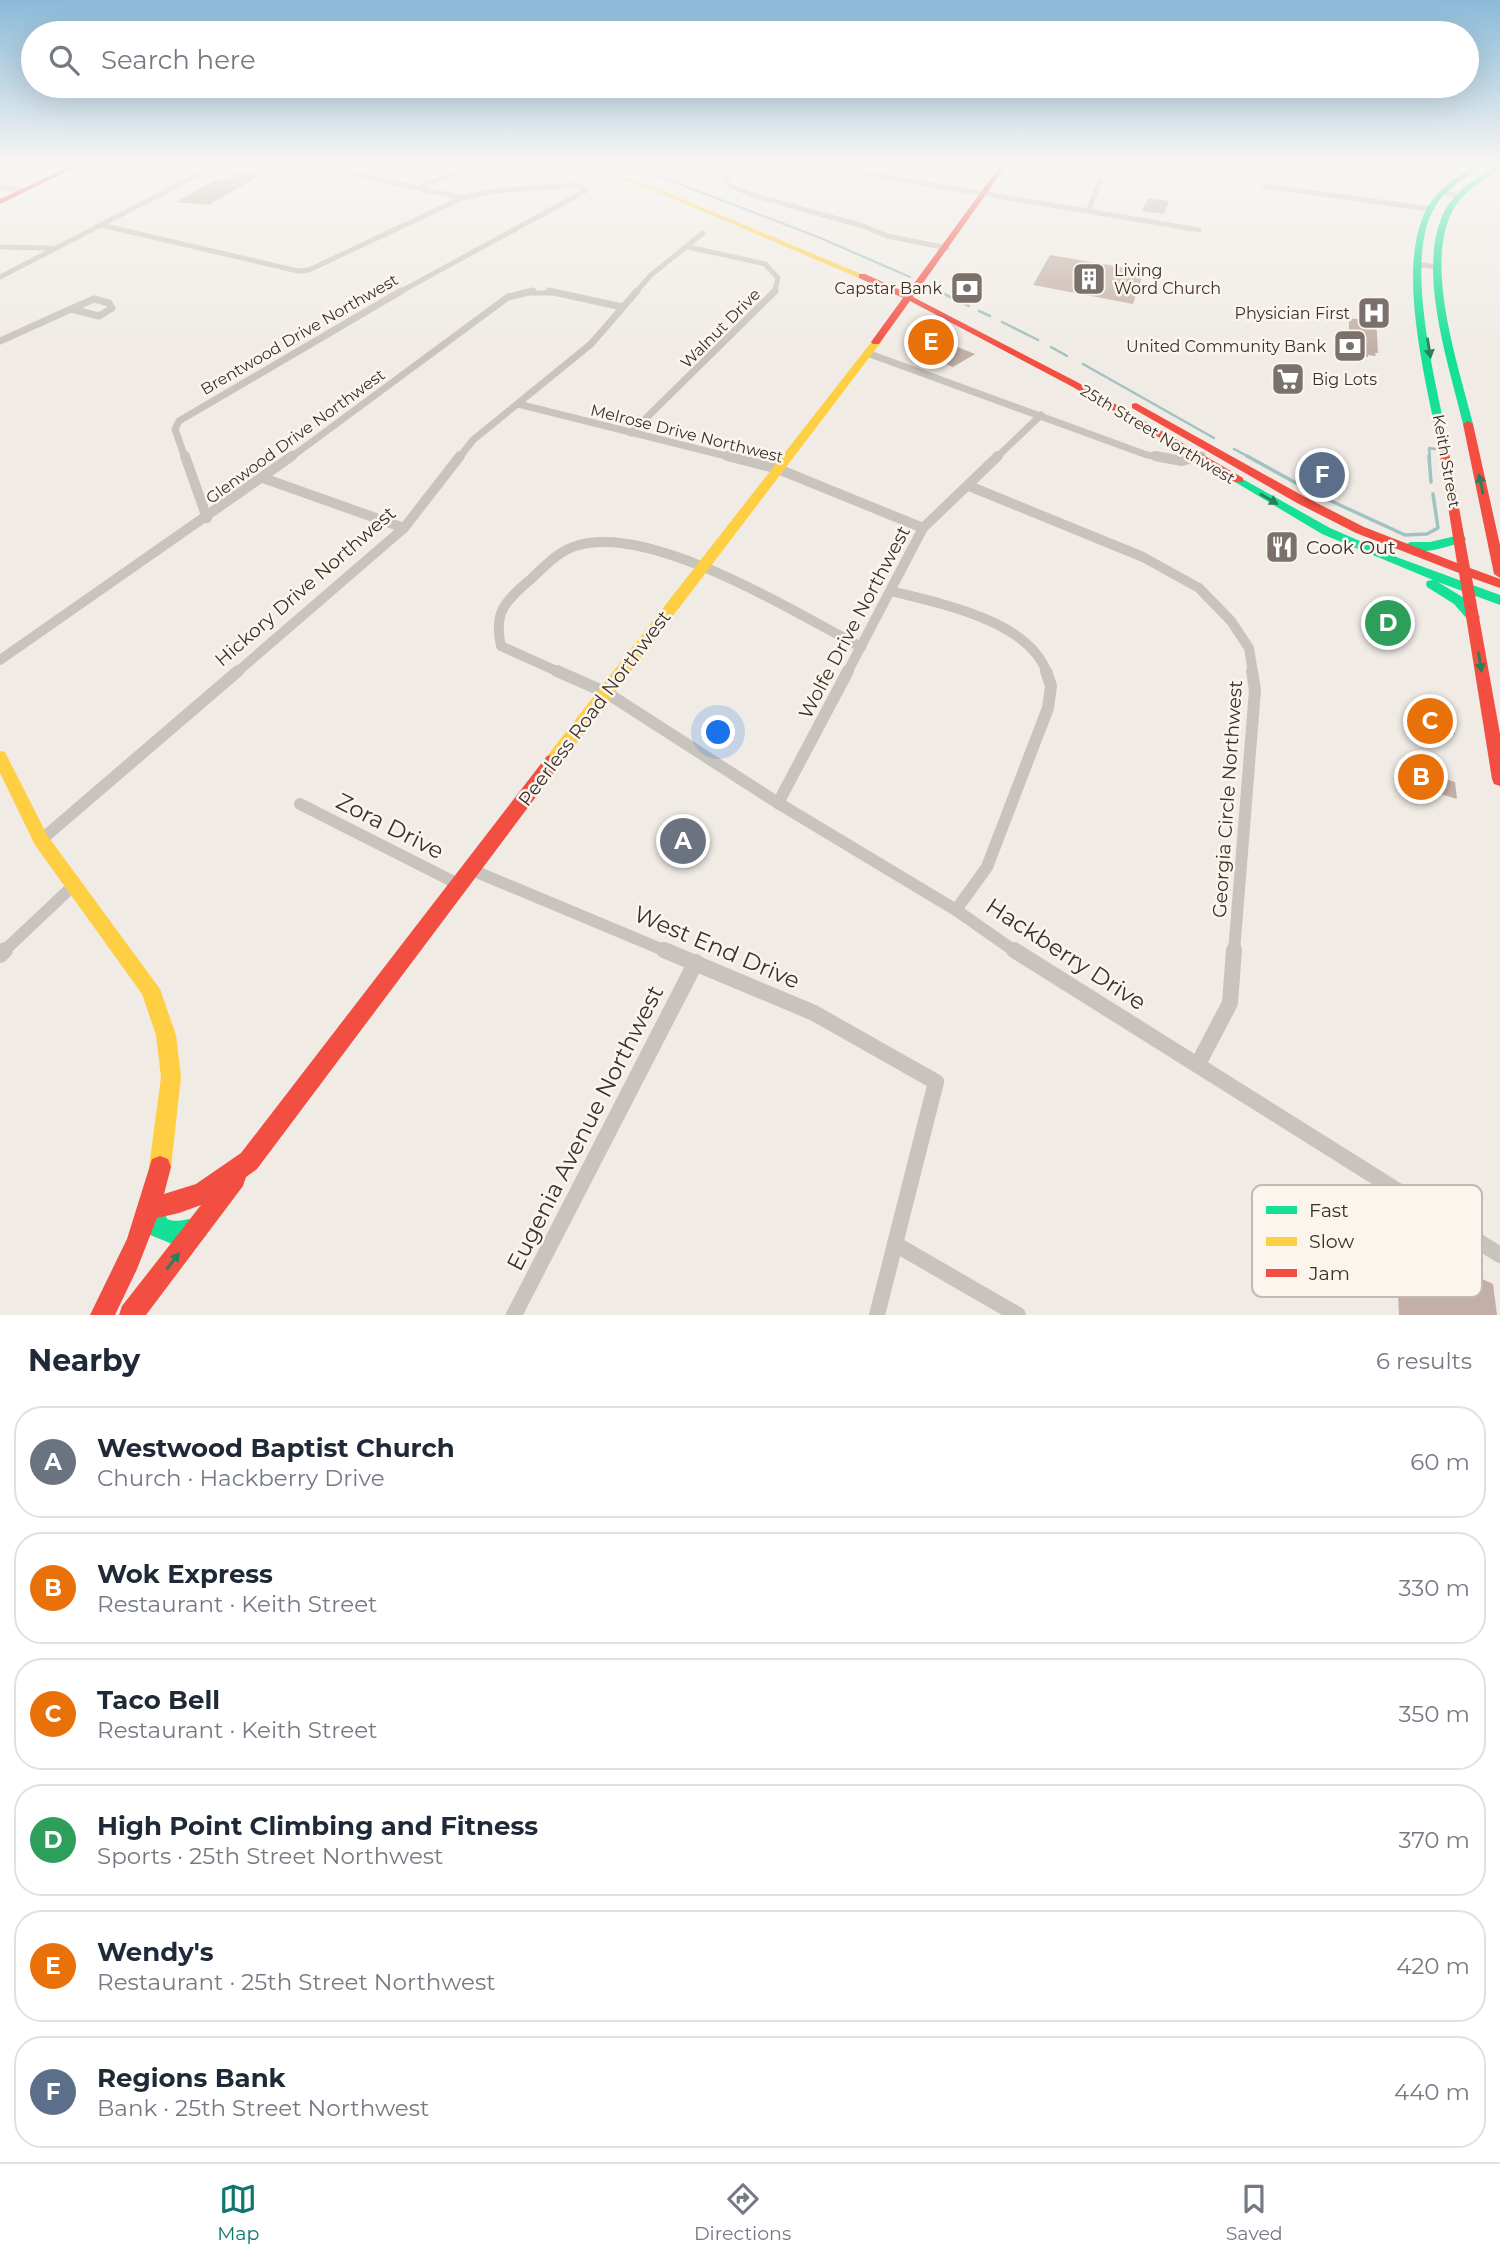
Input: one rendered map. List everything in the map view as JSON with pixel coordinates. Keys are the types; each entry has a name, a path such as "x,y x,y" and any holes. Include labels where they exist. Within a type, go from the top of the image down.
{"main road":[{"name":"25th Street Northwest","path":"746,227 914,294 1063,364 1301,500 1398,546 1500,584"},
{"path":"769,227 914,294"},
{"name":"Peerless Road Northwest","path":"152,1207 169,1207 190,1201 211,1190 249,1161 702,566 914,294 961,227"},
{"name":"Keith Street","path":"1422,227 1417,241 1416,281 1500,779"},
{"name":"Keith Street","path":"1441,227 1436,244 1437,283 1500,574"},
{"path":"1417,241 1436,244"},
{"path":"1416,260 1436,244"},
{"path":"1416,281 1429,278 1429,270 1436,267"},
{"name":"25th Street Northwest","path":"914,294 1326,531 1395,562 1500,600"},
{"path":"1420,298 1435,306 1449,335"},
{"path":"1398,546 1430,547 1460,539"},
{"path":"1395,562 1446,592 1473,617"},
{"path":"0,757 41,840 150,989 166,1035 171,1077 164,1146 152,1207 124,1275 102,1315"},
{"path":"131,1315 249,1161"},
{"path":"152,1207 158,1227 175,1234 198,1228"}],"street":[{"path":"0,277 96,227"},
{"path":"111,227 289,270 309,270 400,227"},
{"name":"Brentwood Drive Northwest","path":"207,517 175,429 179,421 433,273 518,227"},
{"path":"866,227 887,236 947,248"},
{"path":"1184,227 1199,230"},
{"name":"Hickory Drive Northwest","path":"41,840 404,528 473,440 591,344 651,275 703,233"},
{"path":"0,247 55,248"},
{"name":"Walnut Drive","path":"631,433 774,295 778,286 778,278 765,264 688,247"},
{"path":"1416,260 1436,267"},
{"name":"Glenwood Drive Northwest","path":"0,660 263,478 508,297 523,290 542,290 622,307"},
{"path":"0,341 71,309 94,299 109,303 112,309 99,316 71,309"},
{"path":"867,353 1147,455 1182,461 1214,450"},
{"name":"Melrose Drive Northwest","path":"518,404 778,469 923,528"},
{"name":"Wolfe Drive Northwest","path":"778,803 923,528 1041,415"},
{"path":"263,478 404,528"},
{"name":"Georgia Circle Northwest","path":"969,486 1143,557 1199,588 1231,621 1249,648 1255,690 1230,1003 1198,1064"},
{"name":"Hackberry Drive","path":"861,647 702,566 633,544 605,541 580,544 561,552 511,598 500,612 495,626 501,646 607,693 778,803 956,910 1035,965 1389,1185"},
{"path":"891,591 975,614 1018,635 1038,657 1051,686 1048,708 987,867 956,910"},
{"name":"Zora Drive","path":"300,804 460,885"},
{"name":"West End Drive","path":"472,870 814,1013 936,1082 895,1244"},
{"path":"0,955 74,885"},
{"name":"Eugenia Avenue Northwest","path":"514,1315 696,962"},
{"path":"877,1315 895,1244 1018,1315"},
{"name":"Hackberry Drive","path":"1482,1244 1500,1255"}],"building":[{"name":"Living Word Church","path":"1050,255 1144,271 1133,304 1033,285"},
{"path":"1369,296 1385,299 1387,310 1387,319 1376,317 1378,353 1368,357 1342,353 1341,334 1349,336 1349,318 1362,320 1363,298 1369,299"},
{"path":"932,337 975,354 953,367 941,362 949,358 919,344"},
{"path":"1406,707 1452,719 1455,735 1408,722"},
{"path":"1401,758 1421,764 1422,772 1455,782 1457,799 1404,783"},
{"path":"1482,1279 1493,1284 1497,1315 1399,1315 1398,1297 1482,1297"}],"waterway":[{"path":"793,227 910,277"},
{"path":"929,287 942,293"},
{"path":"938,291 969,306"},
{"path":"979,311 990,316"},
{"path":"1002,322 1038,340"},
{"path":"1051,347 1067,356"},
{"path":"1083,364 1214,438"},
{"path":"1430,458 1429,448 1435,449"},
{"path":"1234,449 1251,458"},
{"path":"1247,456 1318,495 1405,535 1427,534 1438,528 1433,494"},
{"path":"1429,456 1431,482"}],"traffic: fast":[{"path":"1424,227 1418,264 1422,328 1444,449"},
{"path":"1442,227 1438,259 1439,287 1449,346 1468,424"},
{"path":"1239,480 1326,531 1395,561 1500,600"},
{"path":"1410,546 1430,546 1460,539"},
{"path":"1432,584 1459,601 1473,617"},
{"path":"152,1207 158,1227 175,1234 198,1228"}],"traffic: slow":[{"path":"746,227 862,276"},
{"path":"553,761 876,342"},
{"path":"1495,553 1500,558"},
{"path":"0,757 41,840 150,989 166,1035 171,1077 160,1167"}],"traffic: jam":[{"path":"876,342 959,227"},
{"path":"862,276 1074,384 1239,480"},
{"path":"1136,406 1301,500 1360,530 1500,584"},
{"path":"1468,424 1500,574"},
{"path":"1444,449 1500,779"},
{"path":"152,1207 192,1197 215,1185 249,1161 553,761"},
{"path":"102,1315 137,1243 160,1167"},
{"path":"131,1315 235,1178"}],"place":[{"name":"Living Word Church","path":"1089,279"},
{"name":"Capstar Bank","path":"967,288"},
{"name":"Physician First","path":"1374,313"},
{"name":"Wendy's","path":"931,342"},
{"name":"United Community Bank","path":"1350,346"},
{"name":"Big Lots","path":"1288,379"},
{"name":"Regions Bank","path":"1322,475"},
{"name":"Cook Out","path":"1282,547"},
{"name":"High Point Climbing and Fitness","path":"1388,623"},
{"name":"Taco Bell","path":"1430,721"},
{"name":"Wok Express","path":"1421,777"},
{"name":"Westwood Baptist Church","path":"683,841"}]}
